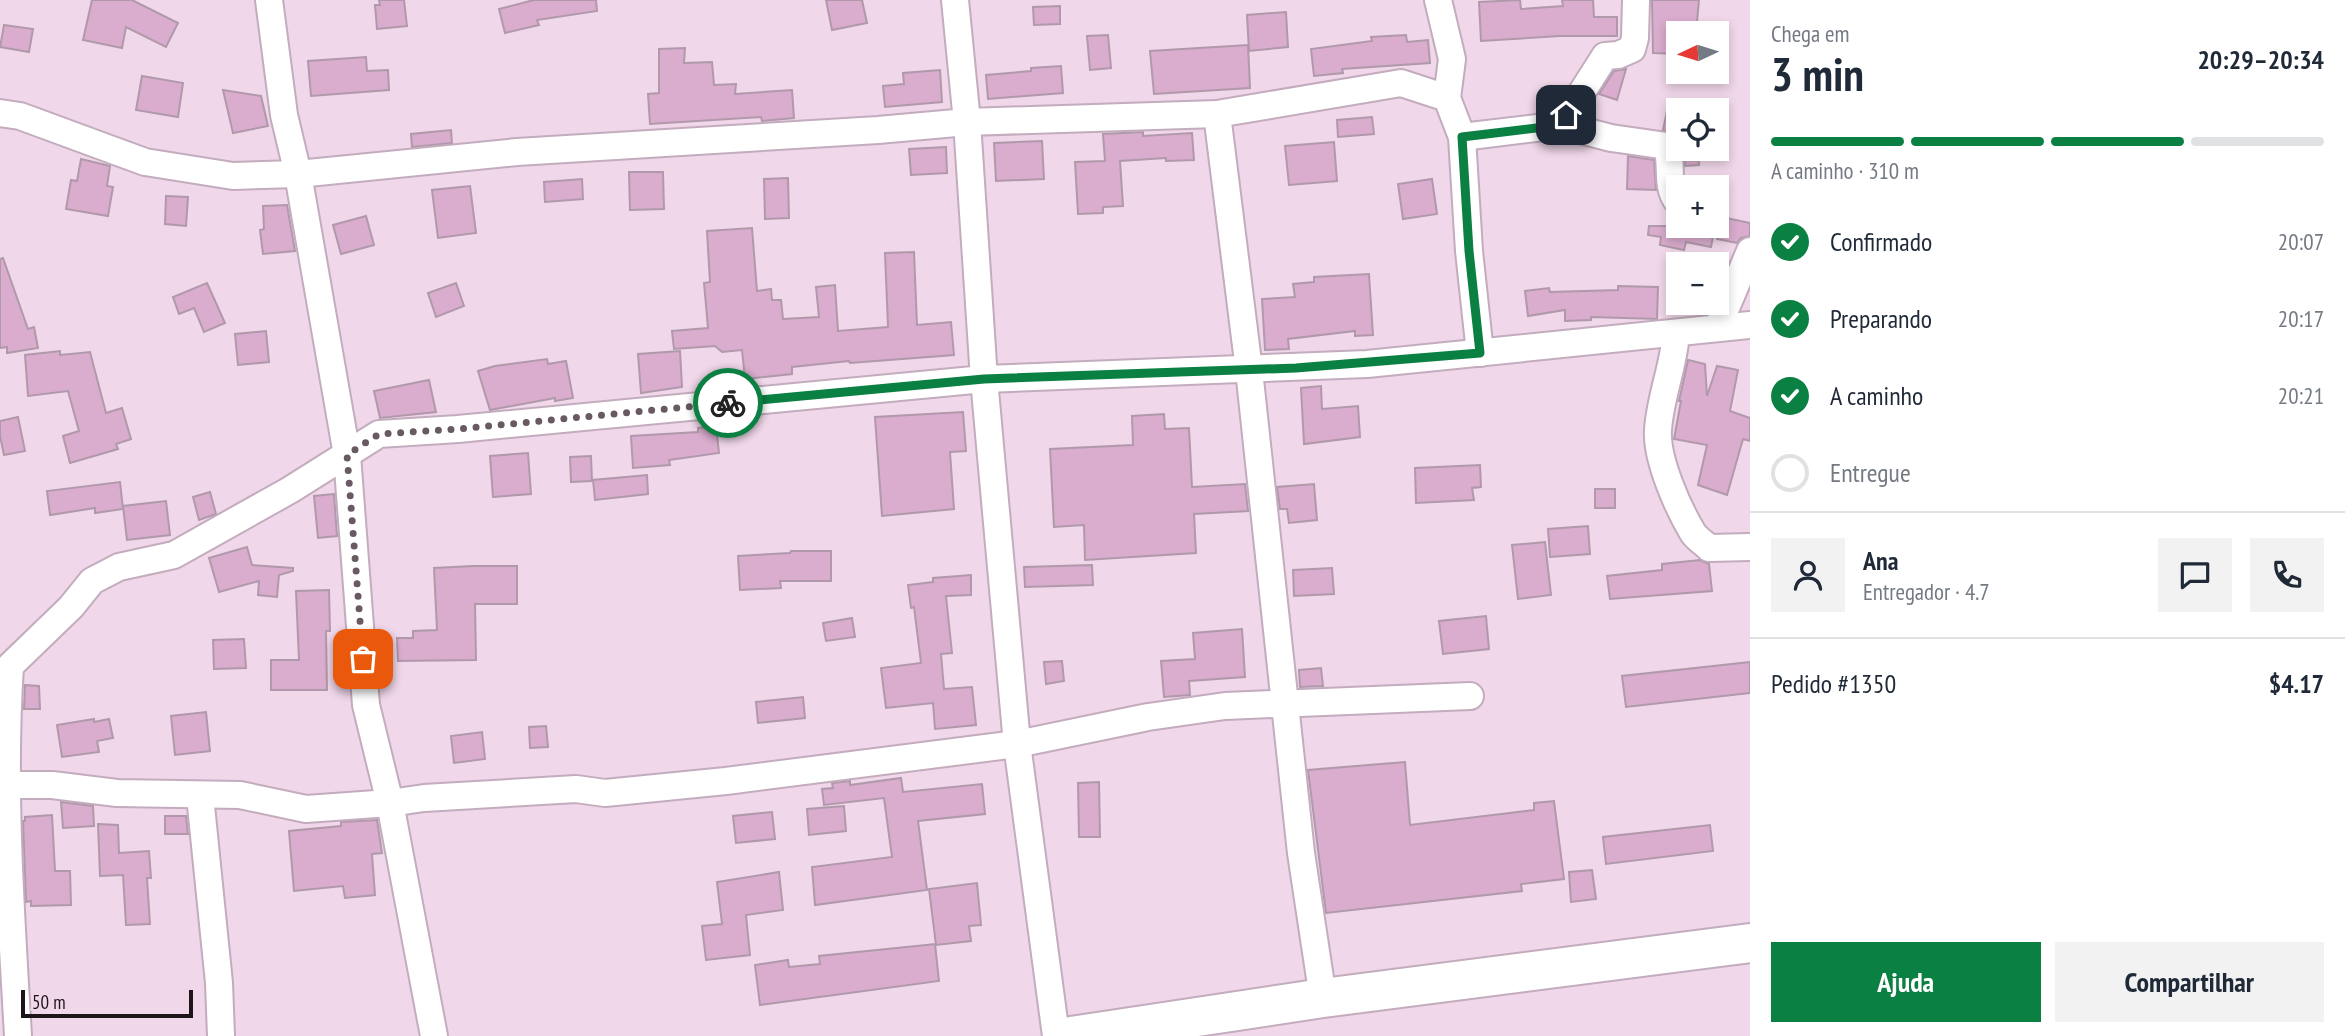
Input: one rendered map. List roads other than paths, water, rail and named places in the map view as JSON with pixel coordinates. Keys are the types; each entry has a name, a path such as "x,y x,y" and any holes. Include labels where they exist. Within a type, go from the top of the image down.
{"main road":[{"path":"1071,1036 1323,999 1750,943"}],"street":[{"path":"269,0 284,115 298,174 347,455 366,705 390,803 433,1036"},
{"path":"955,0 967,122 984,379 1017,744 1056,1036"},
{"path":"1438,0 1452,59 1447,98 1462,137 1469,251 1480,353"},
{"path":"1561,125 1605,57 1632,49 1636,0"},
{"path":"0,113 20,116 145,162 233,176 298,174 517,152 967,122 1217,114 1401,83 1447,98"},
{"path":"1217,114 1249,370 1301,853 1323,999"},
{"path":"1462,137 1561,125 1611,138 1667,146 1671,158 1671,175"},
{"path":"1718,327 1750,251"},
{"path":"18,1036 4,785 10,666 71,607 92,581 119,567 174,555 290,490 379,434 458,429 984,379 1367,364 1750,325"},
{"path":"1676,333 1675,351 1657,432 1669,481 1694,535 1709,548 1750,547"},
{"path":"4,785 52,785 117,793 240,795 306,808 576,789 605,793 657,789 1017,744 1148,717 1225,706 1470,696"},
{"path":"200,796 219,983 221,1036"}]}
